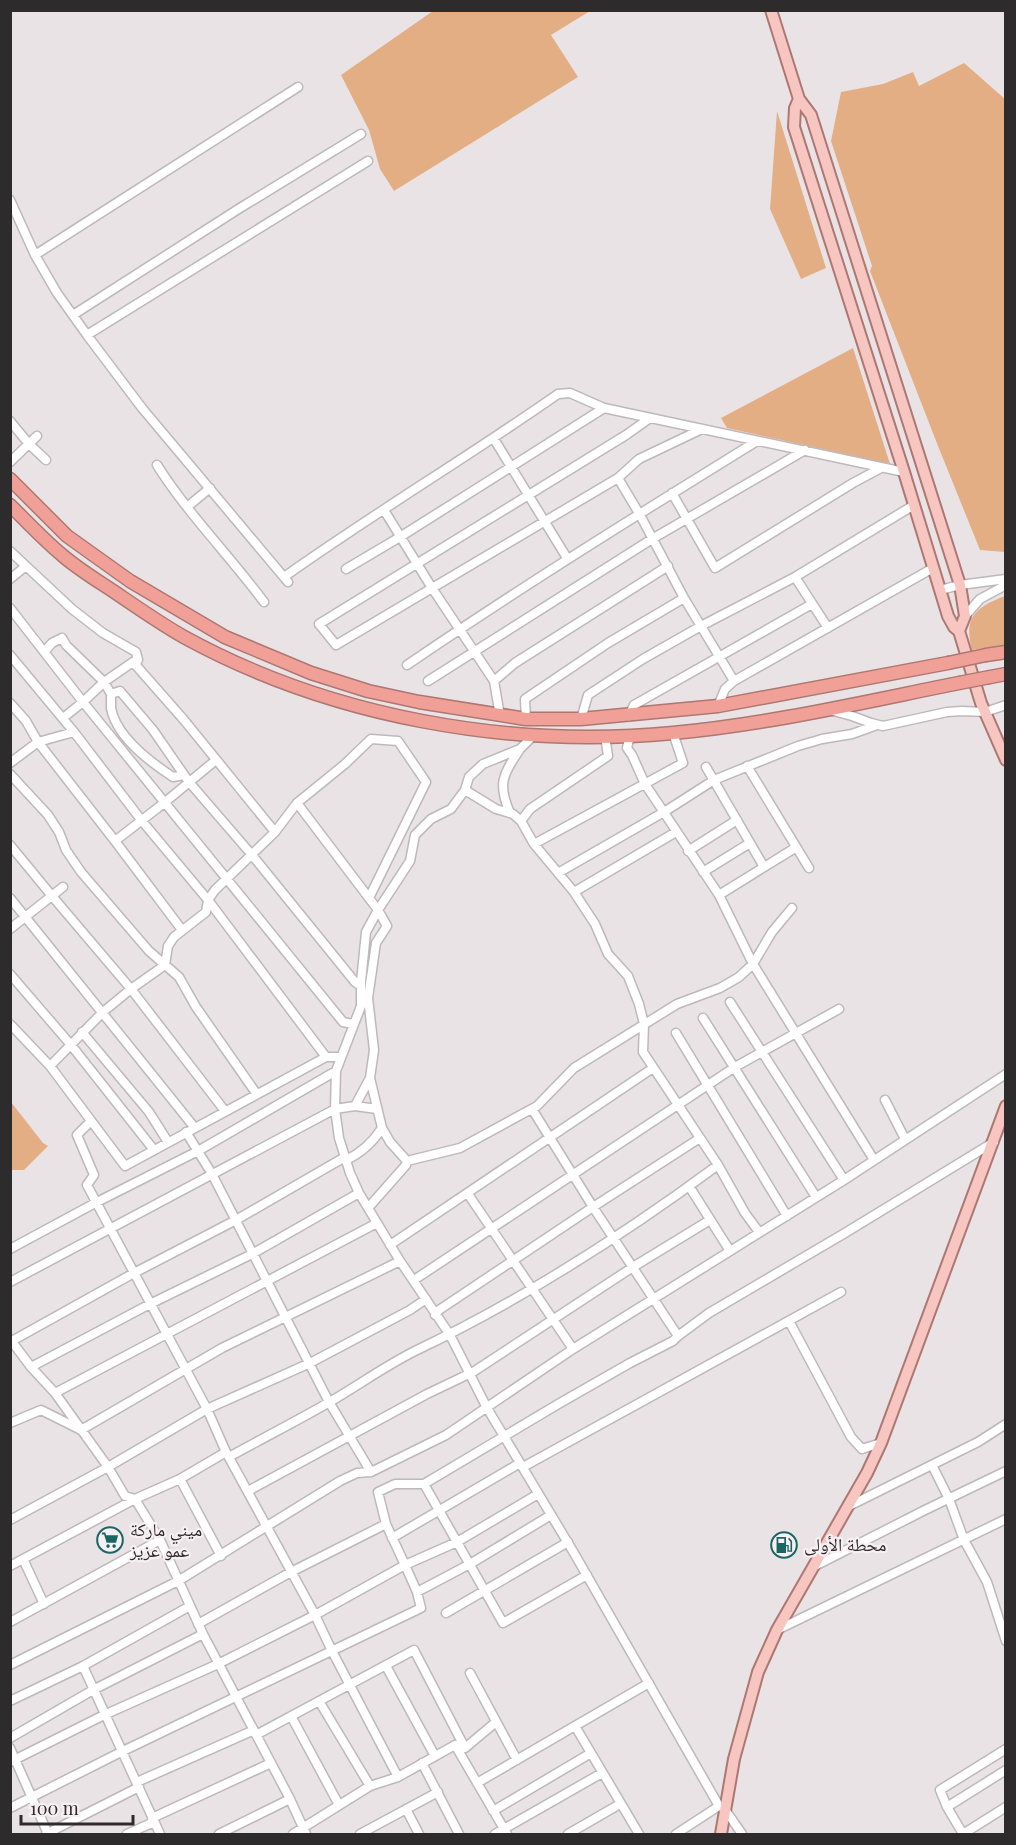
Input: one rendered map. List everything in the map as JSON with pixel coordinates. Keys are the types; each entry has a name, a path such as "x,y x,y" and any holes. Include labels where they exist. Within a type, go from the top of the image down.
{"highway":[{"path":"10,479 67,536 130,581 225,637 311,673 368,691 419,702 526,719 629,716 718,706 1005,652"},
{"path":"10,505 62,556 143,612 184,637 240,664 291,684 343,702 407,718 533,736 673,733 778,719 1005,674"}],"main road":[{"path":"771,10 799,99 811,115 960,585 965,616 959,631"},
{"path":"799,99 795,108 794,127 950,621 959,631 985,712 1005,760"},
{"path":"721,1834 722,1807 758,1672 777,1630 867,1473 881,1443 994,1142 1005,1106"}],"street":[{"path":"35,255 298,87"},
{"path":"73,315 361,134"},
{"path":"87,335 368,161"},
{"path":"10,200 35,255 57,293 87,335 142,408 286,580 338,539 494,439 558,394 570,393 604,408 904,472"},
{"path":"346,569 604,408"},
{"path":"650,418 319,624 336,645 618,478 639,459 702,429"},
{"path":"10,421 46,460"},
{"path":"10,462 37,436"},
{"path":"494,439 567,558"},
{"path":"407,665 567,558 757,441"},
{"path":"428,681 652,538 805,450"},
{"path":"157,465 186,507 264,602"},
{"path":"672,493 715,568 881,468"},
{"path":"618,478 684,598 735,681"},
{"path":"186,507 210,489"},
{"path":"581,719 588,695 643,659 795,577 914,505"},
{"path":"384,510 432,588 494,681 500,716"},
{"path":"10,551 72,609 103,633 136,652 138,660 135,665"},
{"path":"10,579 26,566"},
{"path":"494,681 514,663 668,566"},
{"path":"718,706 725,689 735,681 933,568"},
{"path":"795,577 828,628"},
{"path":"940,590 1005,579"},
{"path":"965,616 981,599 1005,585"},
{"path":"526,719 525,699 608,643 684,598"},
{"path":"629,716 634,705 812,604"},
{"path":"10,608 83,702 343,1022 353,1024"},
{"path":"45,651 52,643 62,638 66,645 104,682 111,694 111,709 117,723 146,759 173,777 187,778"},
{"path":"10,655 208,900 326,1057"},
{"path":"63,718 104,682 133,662 184,720 275,832"},
{"path":"111,694 120,691 130,702 187,778 354,982 361,986"},
{"path":"865,702 866,716 874,724"},
{"path":"10,703 26,721 38,742 182,930"},
{"path":"820,711 843,713 874,724 889,725 947,712 985,712 1005,705"},
{"path":"558,873 664,812 714,780 798,746 852,734 874,724"},
{"path":"10,763 15,756 38,742 74,732"},
{"path":"534,844 683,763 673,733"},
{"path":"630,735 627,748 645,784 719,896 753,964 874,1160"},
{"path":"510,813 502,796 503,779 520,749 533,736"},
{"path":"605,736 608,756"},
{"path":"50,1066 103,1012 165,965 168,946 174,937 206,912 208,900 215,890 275,832 297,803 345,764 371,739 398,741 426,782 369,898"},
{"path":"521,821 530,809 608,756 627,748"},
{"path":"520,749 483,764 469,777 465,790 451,809 431,819 415,835 410,861 366,932 361,1006 336,1071 335,1109 339,1138 359,1193 400,1261 450,1335 487,1408 722,1807 742,1834"},
{"path":"115,841 165,803 187,778 216,760"},
{"path":"747,766 809,868"},
{"path":"706,767 764,867"},
{"path":"10,774 48,815 59,832 66,850 81,872 149,951 179,977 195,1007 256,1094"},
{"path":"465,790 521,821 534,844 574,892 595,924 608,954 628,976 644,1024 643,1052 718,1165 745,1213 759,1232"},
{"path":"297,803 378,910 387,926 376,943 368,998 374,1050 370,1078 355,1106"},
{"path":"688,851 737,820"},
{"path":"574,892 676,832"},
{"path":"703,872 750,843"},
{"path":"10,845 131,989 225,1111"},
{"path":"719,896 795,848"},
{"path":"10,929 63,887"},
{"path":"10,898 103,1012 191,1130 198,1151 329,1402 371,1472"},
{"path":"407,1161 460,1148 532,1109 574,1068 676,1004 720,988 739,977 753,964 772,932 792,908"},
{"path":"10,974 71,1045 154,1150"},
{"path":"730,1002 844,1180"},
{"path":"414,1280 708,1084 839,1009"},
{"path":"704,1018 816,1197"},
{"path":"10,1024 50,1066 125,1166 326,1057 340,1057"},
{"path":"82,1032 149,1112 168,1142"},
{"path":"676,1033 787,1216"},
{"path":"390,1245 653,1068"},
{"path":"10,1249 198,1151 336,1071"},
{"path":"10,1665 178,1581 340,1481 357,1473 371,1472 446,1435 573,1349 844,1180 1005,1074"},
{"path":"370,1078 382,1128 390,1142 407,1161"},
{"path":"885,1100 905,1139"},
{"path":"10,1282 335,1109 355,1106 377,1109"},
{"path":"532,1109 592,1207 678,1336"},
{"path":"91,1121 77,1135 94,1175 87,1185 207,1409 227,1454 315,1615 398,1776"},
{"path":"304,1832 290,1799 202,1634 160,1540 135,1499 124,1496 108,1467 55,1393 11,1341 345,1159 357,1155 376,1138 382,1128"},
{"path":"435,1315 439,1310 592,1207 700,1138"},
{"path":"10,1808 123,1751 421,1608 417,1592 386,1524 378,1492 395,1484 424,1484 570,1397 673,1341 709,1312 836,1239 994,1142"},
{"path":"368,1208 407,1161"},
{"path":"10,1566 135,1499 180,1479 329,1402 414,1352 534,1289 614,1238 718,1165"},
{"path":"689,1186 730,1251"},
{"path":"31,1367 150,1304 252,1254 359,1193"},
{"path":"468,1194 573,1349"},
{"path":"248,1491 427,1394 469,1374 633,1267 710,1220"},
{"path":"55,1393 377,1223"},
{"path":"81,1430 222,1348 400,1261"},
{"path":"392,1538 521,1465 841,1292"},
{"path":"10,1520 108,1467 207,1409 310,1363 410,1310 426,1299"},
{"path":"789,1321 851,1437 862,1449 881,1443"},
{"path":"10,1423 41,1410 81,1430"},
{"path":"847,1508 978,1442 1005,1424"},
{"path":"932,1465 949,1499 964,1540 987,1582 1003,1627 1005,1641"},
{"path":"813,1568 1005,1471"},
{"path":"180,1479 220,1556"},
{"path":"424,1484 503,1623 587,1575"},
{"path":"13,1761 104,1714 218,1665 405,1565 457,1542 538,1494"},
{"path":"417,1592 470,1564 552,1515"},
{"path":"777,1630 1005,1519"},
{"path":"198,1624 291,1572 386,1524"},
{"path":"10,1622 160,1540"},
{"path":"446,1613 568,1542"},
{"path":"23,1559 44,1604"},
{"path":"10,1701 190,1606"},
{"path":"10,1738 93,1690 202,1634"},
{"path":"10,1748 13,1761 47,1834 138,1785 291,1716 414,1650 465,1748"},
{"path":"82,1665 160,1834"},
{"path":"386,1666 435,1756"},
{"path":"470,1673 517,1760"},
{"path":"477,1783 649,1683"},
{"path":"319,1701 370,1786"},
{"path":"291,1716 339,1805"},
{"path":"465,1748 496,1722"},
{"path":"575,1726 639,1834"},
{"path":"293,1834 304,1832 339,1805 370,1786 398,1776 454,1745 465,1748"},
{"path":"454,1745 506,1832"},
{"path":"1005,1749 940,1790 946,1807 963,1834 1005,1807"},
{"path":"494,1811 591,1753"},
{"path":"127,1834 271,1763"},
{"path":"422,1763 459,1834"},
{"path":"946,1807 1005,1770"},
{"path":"495,1834 506,1832 602,1773"},
{"path":"360,1834 371,1832 406,1809 438,1792"},
{"path":"219,1834 290,1799"},
{"path":"568,1834 620,1804"},
{"path":"676,1834 722,1807"},
{"path":"406,1809 419,1834"}],"shaded area":[{"path":"433,11 590,11 551,35 578,77 394,191 380,169 369,130 341,75"},
{"path":"964,63 1005,99 1005,552 980,550 870,271 872,266 831,141 841,92 883,84 913,72 919,86"},
{"path":"777,111 826,268 801,279 770,209"},
{"path":"853,348 890,464 727,428 721,418"},
{"path":"1005,596 1005,645 972,650 969,629 974,615 986,604"},
{"path":"11,1102 43,1143 48,1146 24,1170 11,1170"}],"place":[{"name":"ميني ماركة عمو عزيز","path":"110,1540"},
{"name":"محطة الأولى","path":"784,1545"}]}
